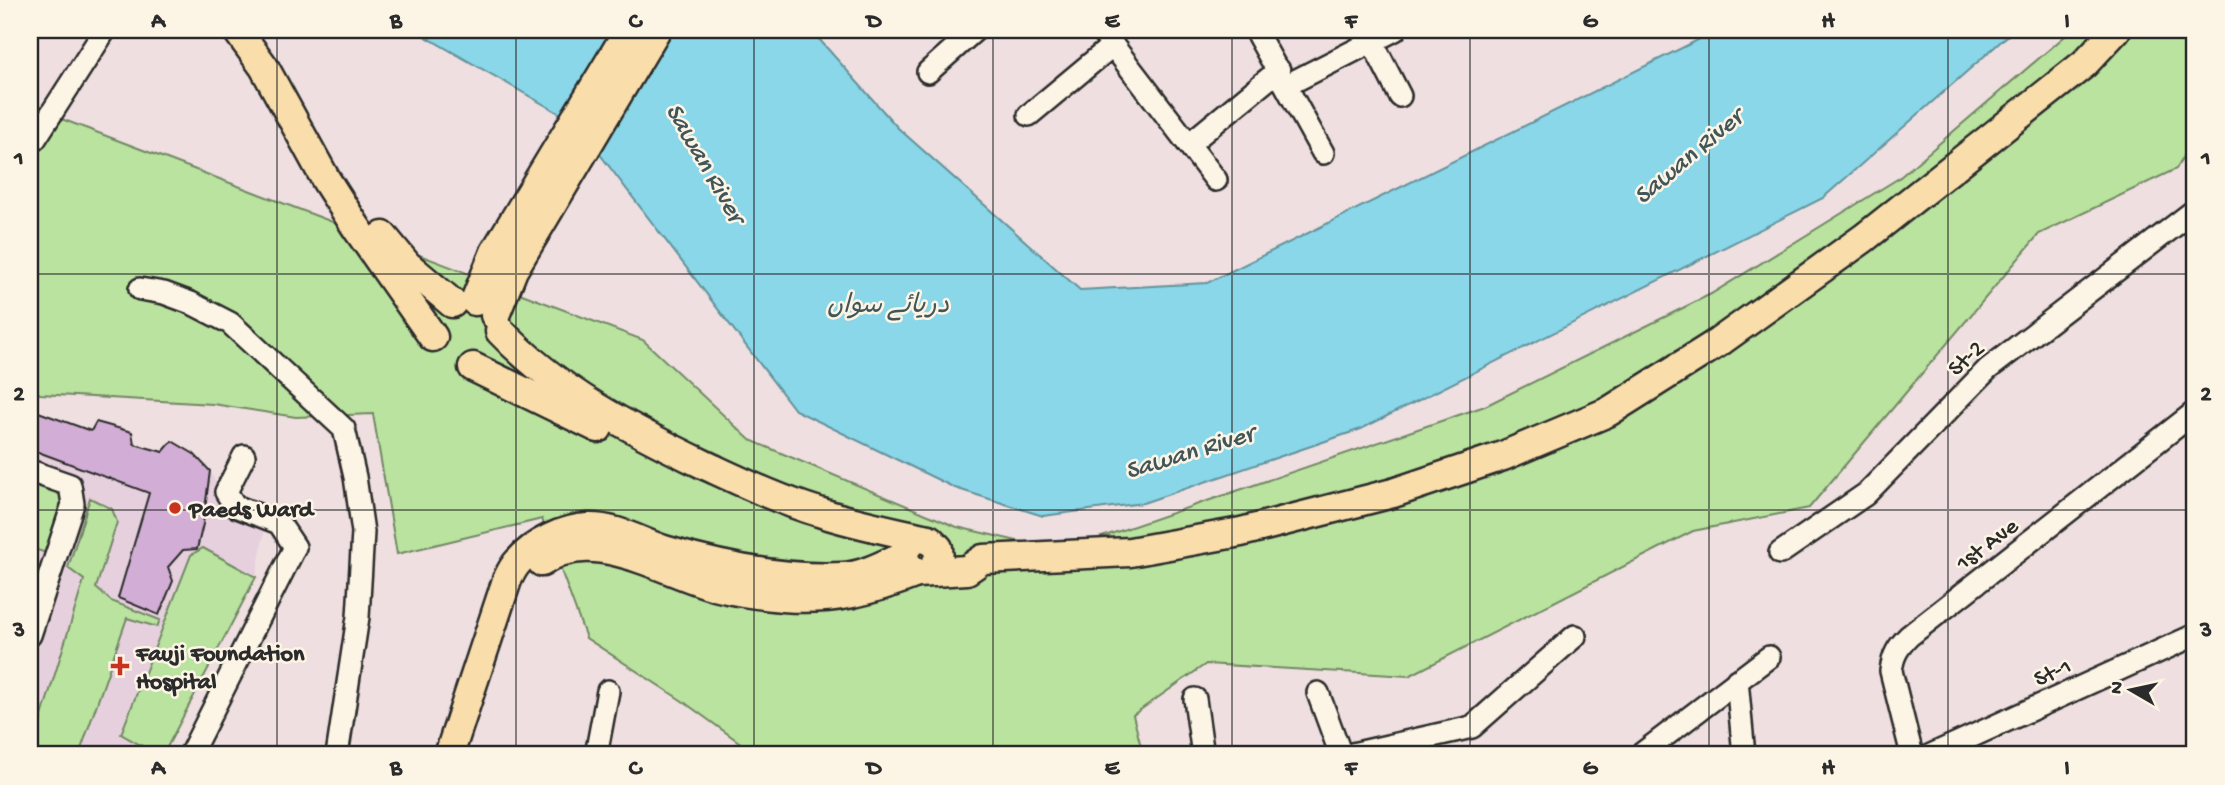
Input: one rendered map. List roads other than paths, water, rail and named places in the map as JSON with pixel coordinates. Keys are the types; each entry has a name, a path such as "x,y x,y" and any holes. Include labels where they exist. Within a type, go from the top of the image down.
{"main road":[{"path":"237,30 264,67 332,189 450,356 585,421 671,468 759,508 817,529 967,570 983,559 1130,552 1241,531 1393,493 1503,456 1608,412 1719,342 1864,238 2084,64 2116,30"},
{"path":"260,30 370,219 407,265 481,312 533,363 566,389 646,437 788,502 919,555"},
{"path":"481,312 504,261 629,30"},
{"path":"504,261 656,30"},
{"path":"450,356 481,364 494,354 498,346 481,312"},
{"path":"450,356 435,321 439,313 481,312"},
{"path":"449,755 507,580 516,563 534,547 573,529 611,529 652,546 705,562 774,573 845,577 919,555"},
{"path":"462,755 526,577 545,560 566,551 589,548 630,555 719,587 780,597 838,597 881,587 919,555"}],"street":[{"path":"30,142 35,139 105,30"},
{"path":"928,72 975,30"},
{"path":"1255,30 1323,153"},
{"path":"1189,144 1283,78 1368,36 1395,30"},
{"path":"1368,36 1400,96"},
{"path":"1029,115 1107,37 1216,180"},
{"name":"St-2","path":"1780,553 1866,494 1988,369 2195,210"},
{"path":"140,289 164,293 191,303 230,323 344,429 355,477 363,532 358,617 337,755"},
{"name":"1st Ave","path":"1912,755 1892,678 1893,659 1898,647 2195,412"},
{"path":"190,755 295,547 279,523 235,506 226,492 244,456"},
{"path":"30,471 70,485 73,504 30,635"},
{"name":"St-1","path":"1931,755 2195,635"},
{"path":"1348,755 1472,727 1575,636"},
{"path":"1640,755 1769,657"},
{"path":"1737,680 1744,755"},
{"path":"596,755 608,691"},
{"path":"1318,693 1341,755"},
{"path":"1195,699 1203,755"}],"water":[{"name":"دریائے سواں","path":"414,30 811,30 898,128 1080,290 1207,283 1698,40 1709,30 2014,30 1823,198 1361,429 1143,503 1043,516 955,488 795,410 576,123"}],"place":[{"name":"Paeds Ward","path":"175,508"},
{"name":"Fauji Foundation Hospital","path":"120,666"}],"water label":[{"name":"Sawan River","path":"1687,155"},
{"name":"Sawan River","path":"707,162"},
{"name":"Sawan River","path":"1189,450"}]}
